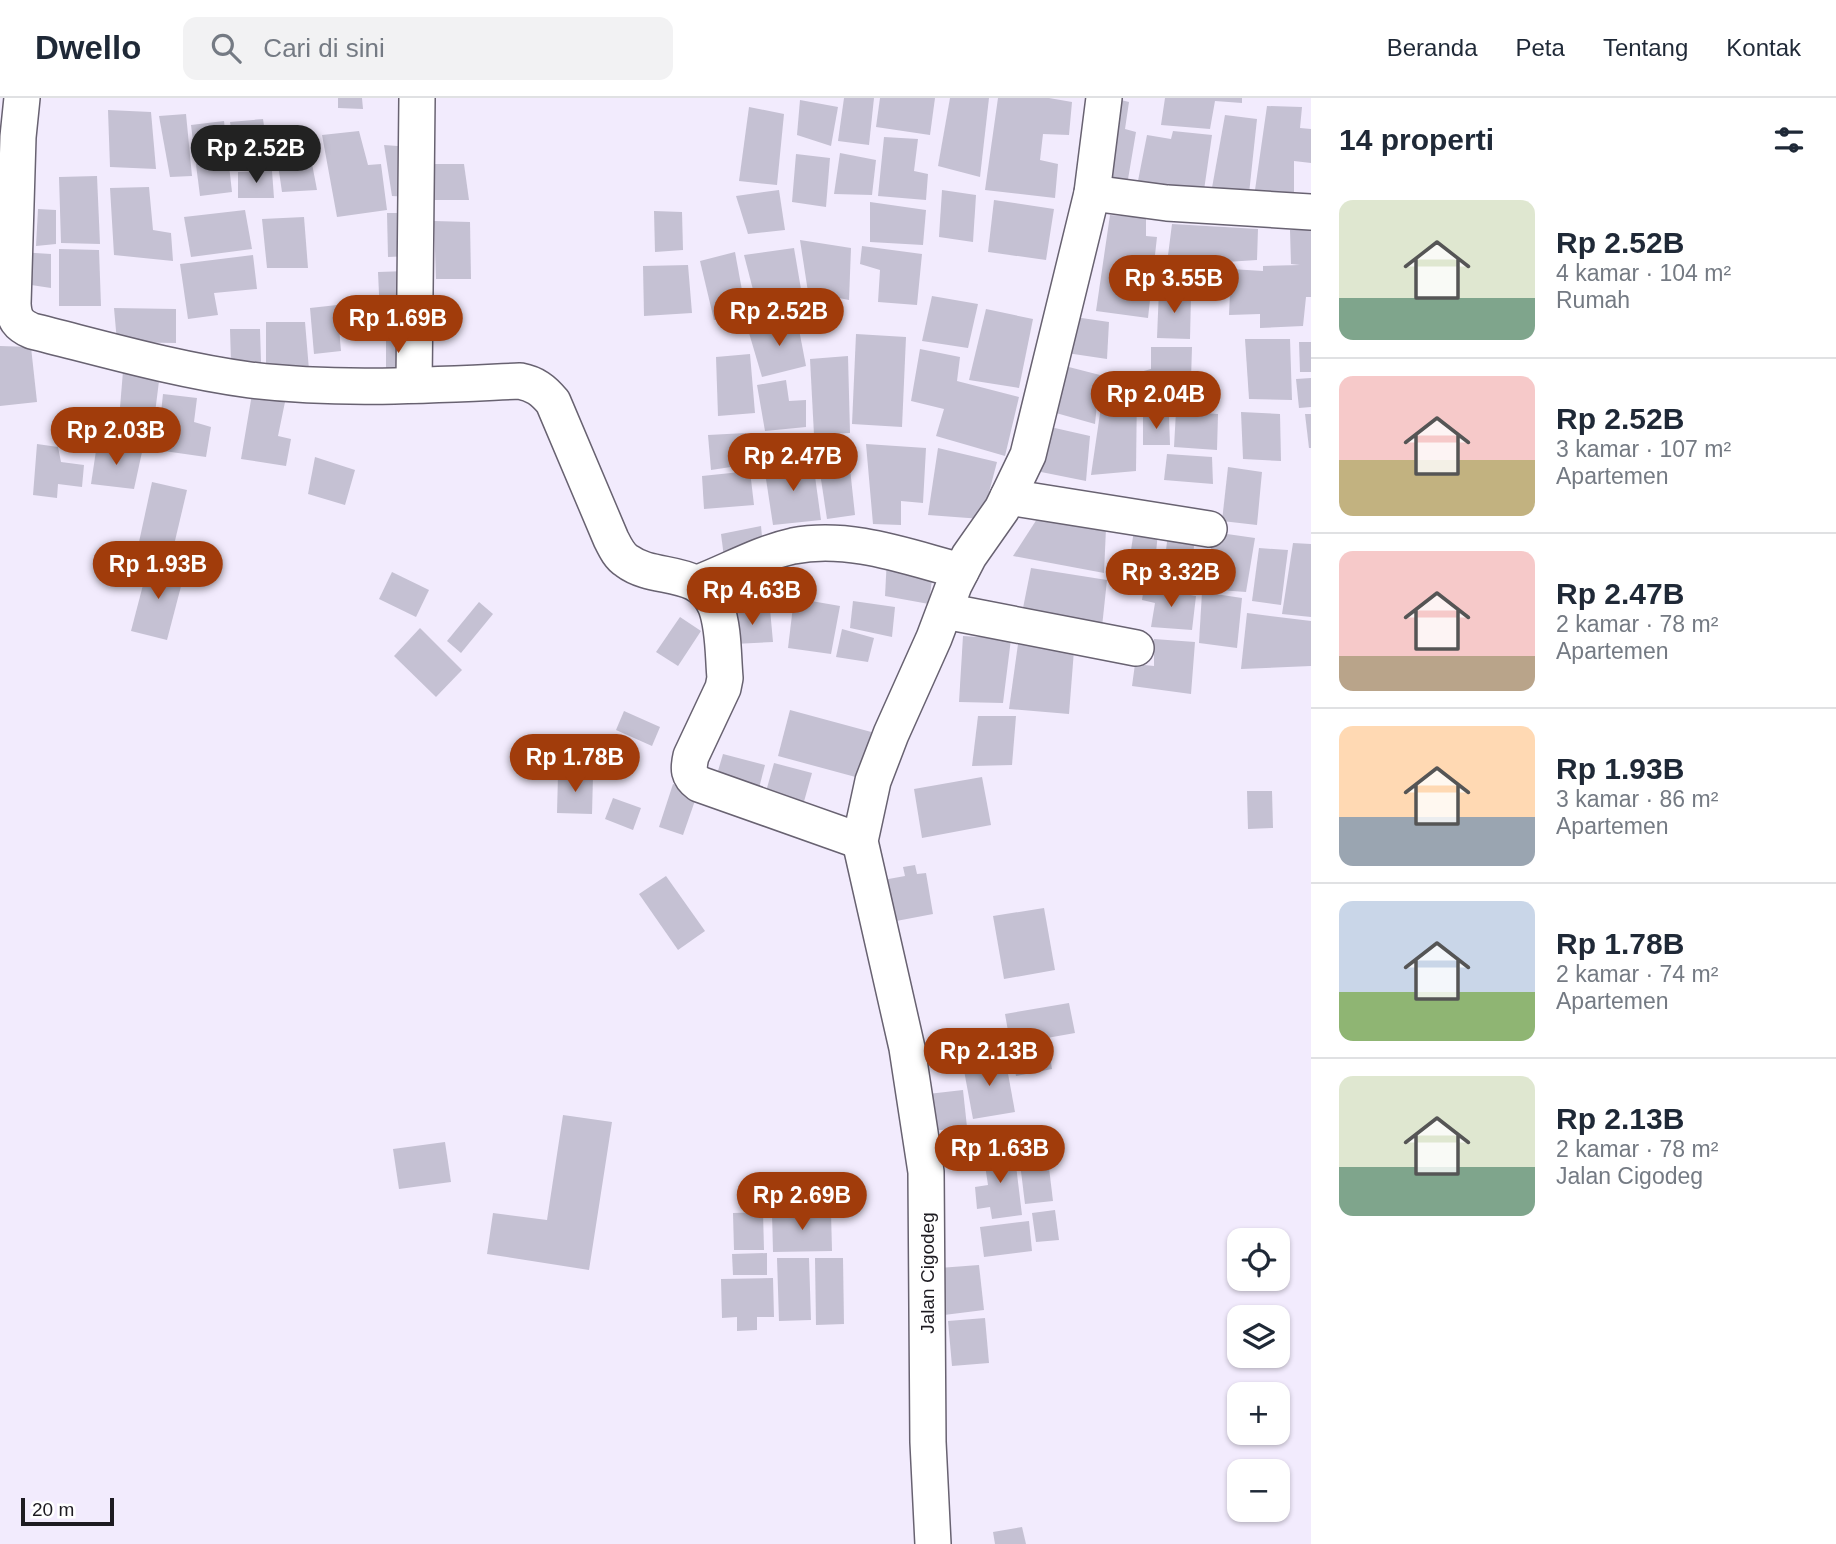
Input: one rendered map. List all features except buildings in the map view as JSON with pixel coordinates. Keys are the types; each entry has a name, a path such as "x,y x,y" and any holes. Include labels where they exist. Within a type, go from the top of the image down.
{"street":[{"path":"22,98 18,137 13,304 14,317 20,326 198,371 248,380 293,384 414,385 520,381 534,384 553,402 619,553 627,562 638,567 698,583 715,603 725,678 723,688 691,756 688,768 691,779 699,785 860,841 873,781 961,571 1008,497 1028,455 1092,193 1104,98"},
{"path":"414,385 417,98"},
{"path":"1092,193 1167,203 1311,212"},
{"path":"1008,497 1209,529"},
{"path":"698,583 793,546 824,543 858,545 961,571"},
{"path":"945,611 1136,648"},
{"name":"Jalan Cigodeg","path":"860,841 907,1048 926,1172 928,1442 933,1544"}]}
